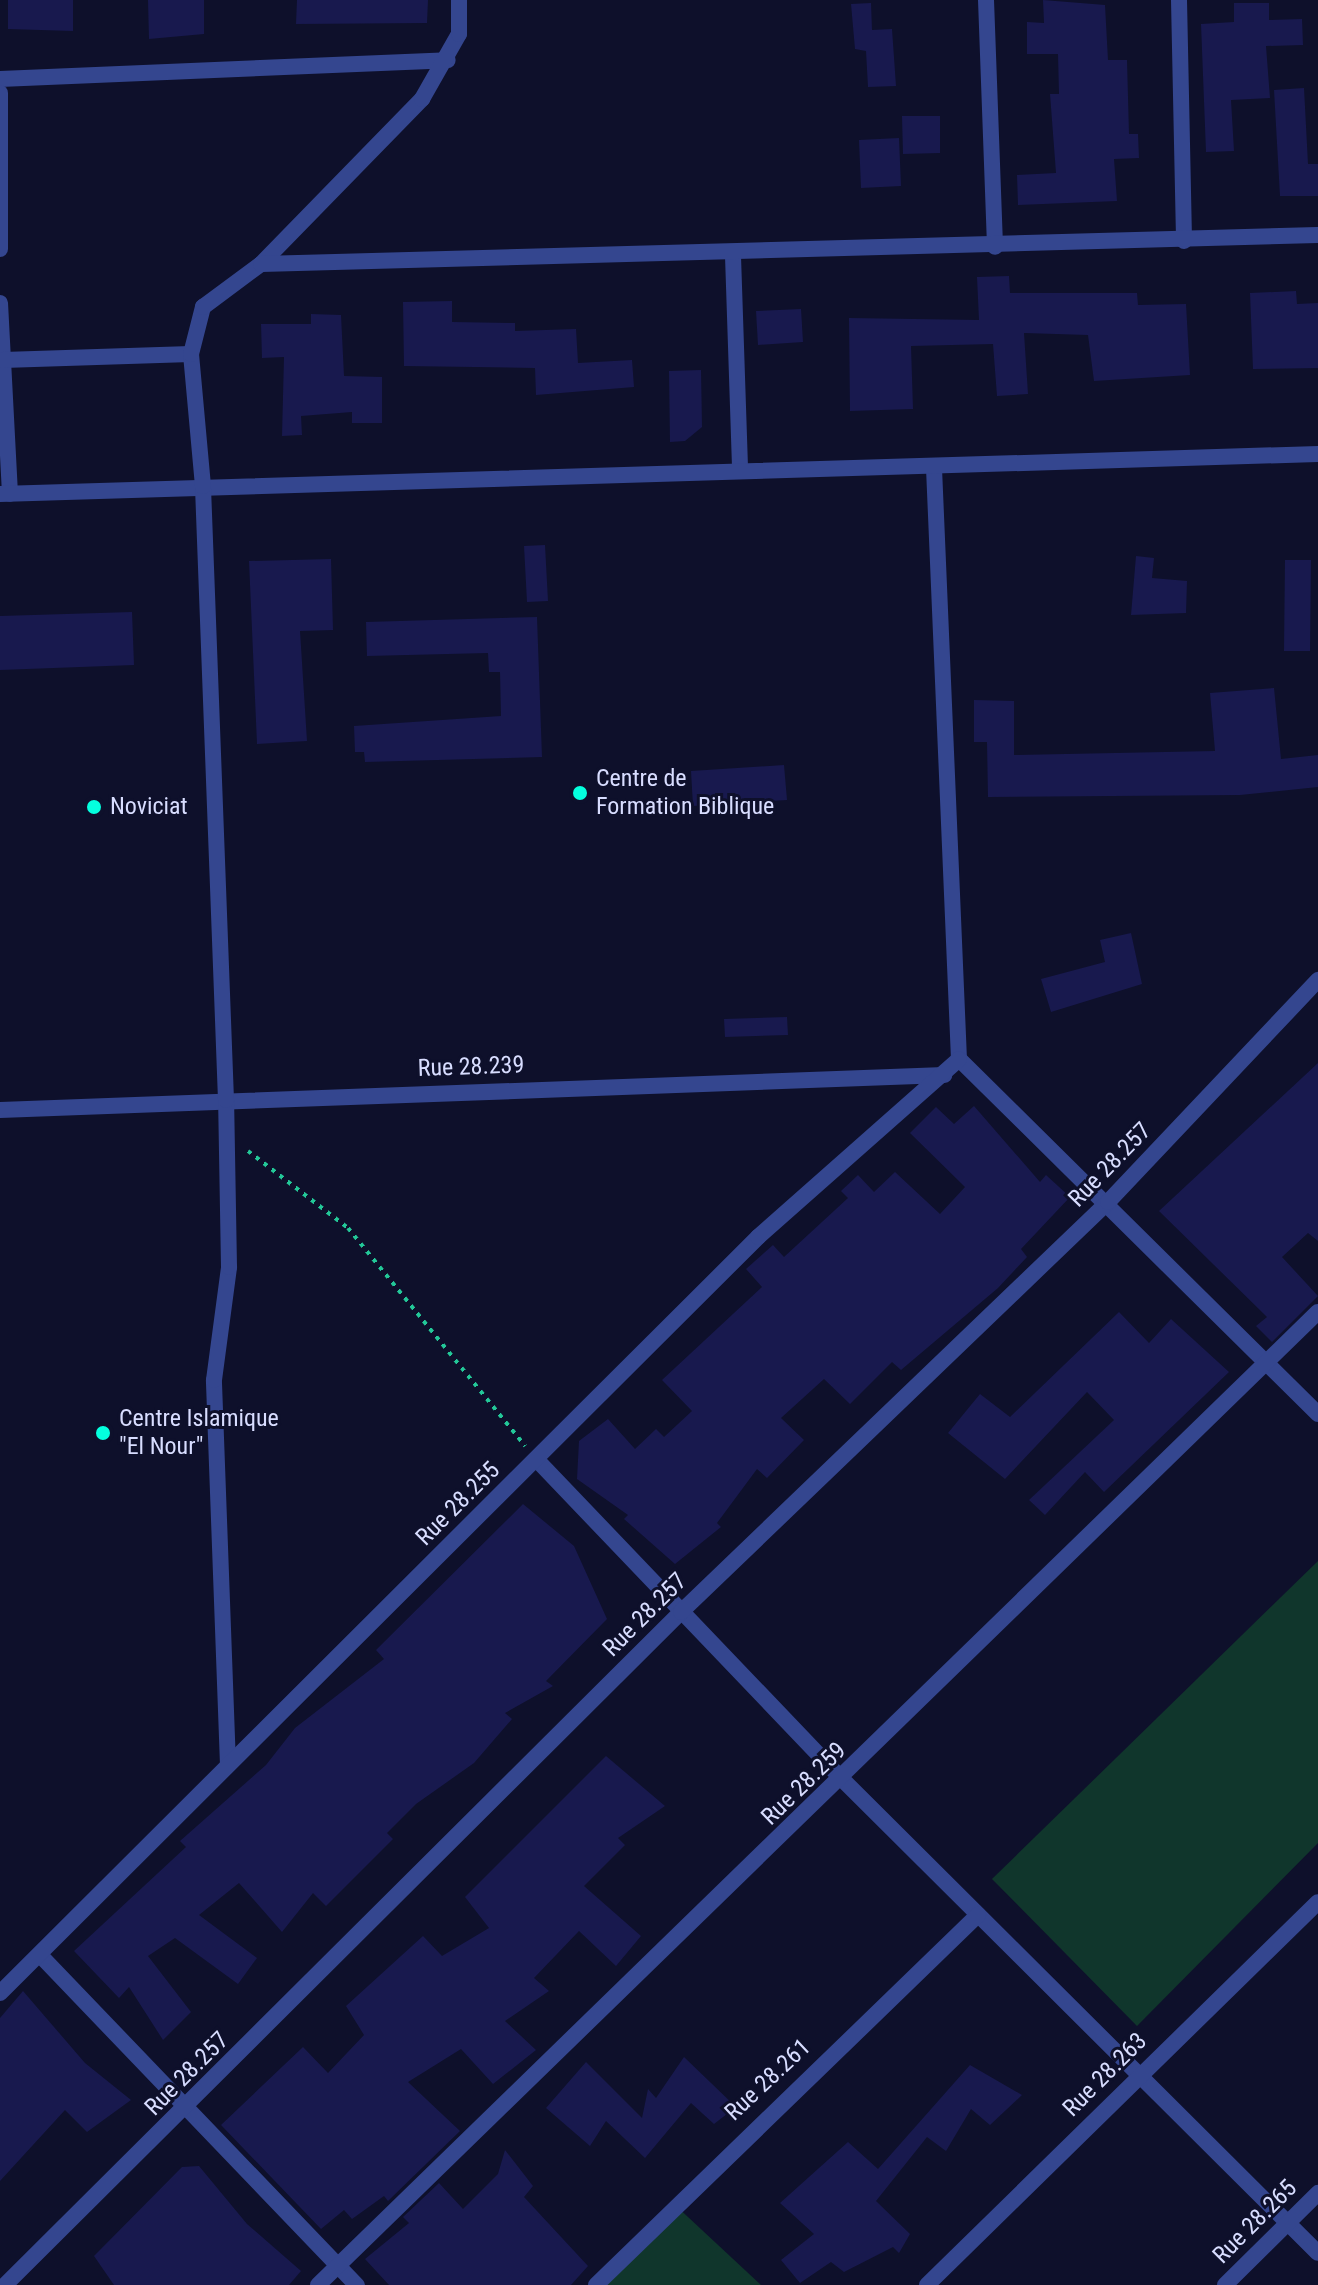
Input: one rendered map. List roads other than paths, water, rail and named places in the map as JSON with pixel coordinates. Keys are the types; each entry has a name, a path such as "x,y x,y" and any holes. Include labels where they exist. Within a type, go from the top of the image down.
{"street":[{"path":"228,1765 214,1380 229,1267 226,1100 203,486 191,354 203,307 261,264 365,164 448,60 459,34 459,0"},
{"path":"986,0 995,247"},
{"path":"1179,0 1184,241"},
{"path":"0,79 448,60"},
{"path":"0,93 0,249"},
{"path":"261,264 733,256 1318,235"},
{"path":"733,256 740,470"},
{"path":"0,303 5,494 1318,454"},
{"path":"3,360 191,354"},
{"path":"934,468 959,1059 1108,1202 1318,1414"},
{"name":"Rue 28.257","path":"5,2285 185,2111 681,1612 1108,1202 1318,980"},
{"name":"Rue 28.255","path":"0,1993 758,1237 959,1059"},
{"name":"Rue 28.239","path":"0,1110 944,1075"},
{"name":"Rue 28.259","path":"318,2285 843,1780 1318,1312"},
{"path":"537,1460 843,1780 1318,2253"},
{"name":"Rue 28.263","path":"927,2285 1318,1902"},
{"name":"Rue 28.261","path":"596,2285 978,1915"},
{"path":"40,1955 185,2111 357,2285"},
{"name":"Rue 28.265","path":"1225,2285 1318,2193"}],"place":[{"name":"Centre de Formation Biblique","path":"580,793"},
{"name":"Noviciat","path":"94,807"},
{"name":"Centre Islamique \"El Nour\"","path":"103,1433"}]}
